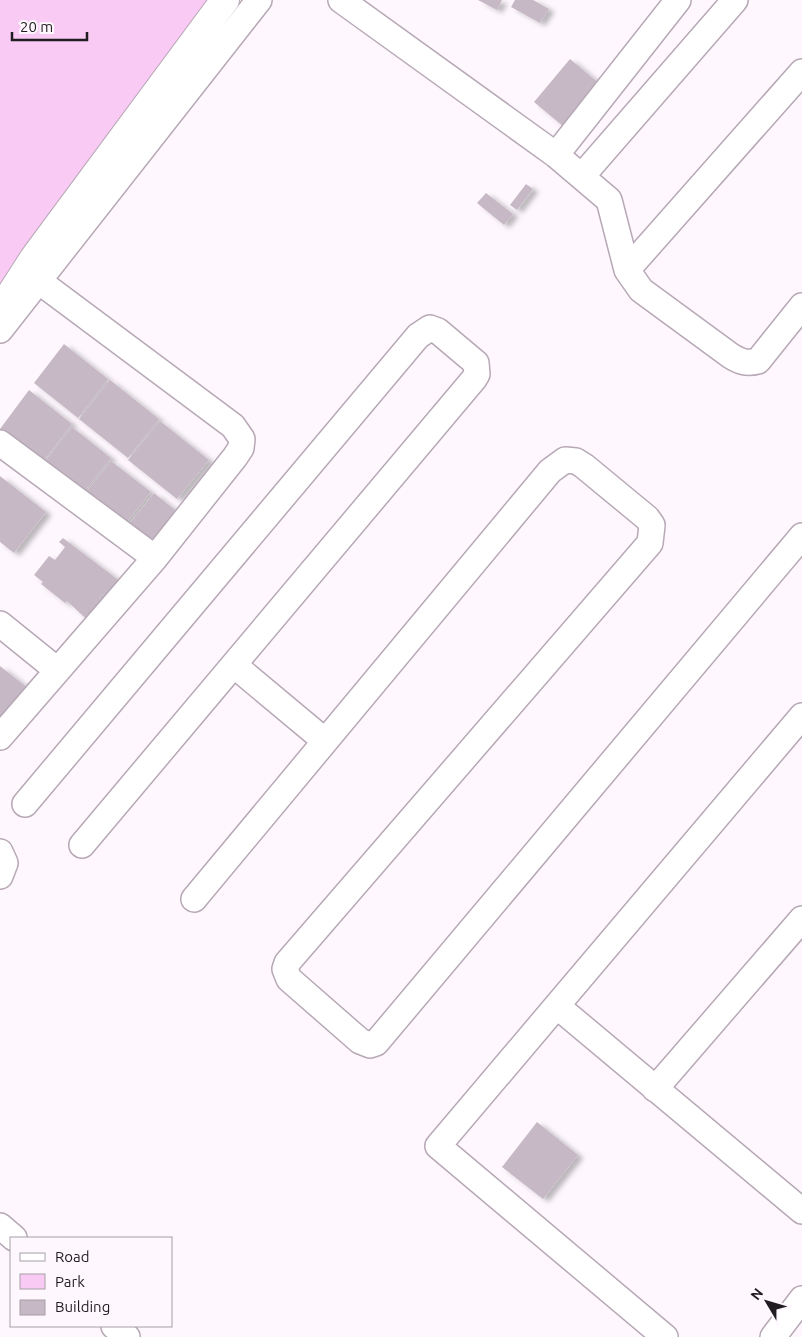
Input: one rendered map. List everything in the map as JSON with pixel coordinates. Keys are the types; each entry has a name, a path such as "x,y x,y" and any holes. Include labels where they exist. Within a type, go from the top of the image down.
{"street":[{"path":"0,311 34,258 225,0"},
{"path":"0,330 40,282 259,0"},
{"path":"341,0 556,155 582,176 608,200 627,270 641,290 741,362 750,363 758,361 802,306"},
{"path":"556,155 678,0"},
{"path":"582,176 735,0"},
{"path":"627,270 802,72"},
{"path":"0,737 155,558 235,457 241,448 242,439 234,426 40,282"},
{"path":"26,804 418,336 430,328 438,331 472,359 478,368 477,374 82,845"},
{"path":"0,443 155,558"},
{"path":"194,899 557,464 565,460 576,461 647,518 652,525 650,543 645,551 284,968 289,979 360,1041 370,1045 380,1038 802,536"},
{"path":"0,624 57,670"},
{"path":"234,664 325,741"},
{"path":"665,1337 438,1146 799,726"},
{"path":"0,852 5,863 0,876"},
{"path":"655,1089 802,919"},
{"path":"557,1006 802,1211"},
{"path":"0,1226 13,1237"},
{"path":"773,1337 802,1299"},
{"path":"115,1327 127,1337"}],"green space":[{"path":"0,0 223,0 0,312"}],"building":[{"path":"478,0 502,0 497,10"},
{"path":"515,0 533,0 549,9 540,23 511,7"},
{"path":"570,59 600,84 564,127 534,102"},
{"path":"526,184 533,189 517,210 510,205"},
{"path":"486,193 513,214 504,225 477,203"},
{"path":"64,344 108,379 78,418 34,383"},
{"path":"110,380 159,419 128,458 79,419"},
{"path":"29,390 72,424 42,463 0,429"},
{"path":"160,421 209,460 177,499 128,460"},
{"path":"72,427 111,458 82,494 43,464"},
{"path":"111,461 151,492 123,527 83,496"},
{"path":"0,476 46,512 14,553 0,542"},
{"path":"154,493 179,513 149,549 125,529"},
{"path":"63,538 125,585 112,602 102,594 99,598 109,606 94,626 67,601 65,603 41,584 43,582 34,575 49,556 55,560 65,547 59,542"},
{"path":"0,666 28,688 0,723"},
{"path":"537,1122 578,1155 543,1199 502,1167"}]}
